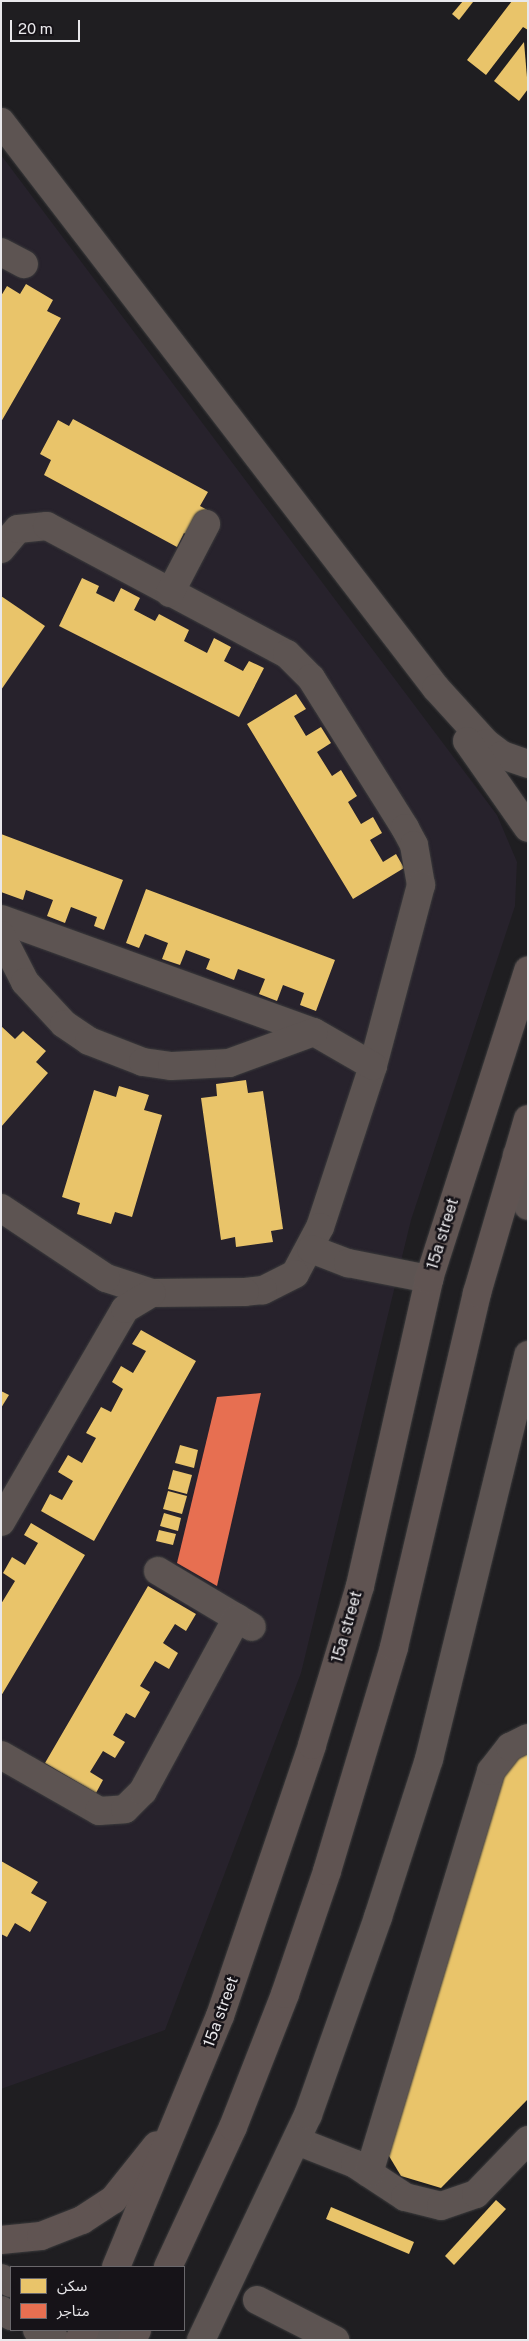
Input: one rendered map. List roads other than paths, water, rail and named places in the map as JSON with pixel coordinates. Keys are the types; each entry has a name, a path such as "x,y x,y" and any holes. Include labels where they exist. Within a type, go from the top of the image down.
{"main road":[{"name":"15a street","path":"116,2266 188,2098 267,1881 351,1614 430,1279 528,971"},
{"path":"168,2266 233,2127 285,1994 327,1871 394,1647 477,1293 527,1121"},
{"path":"1,2240 41,2236 82,2220 113,2200 137,2174 188,2098"}],"street":[{"path":"1,122 436,688 528,828"},
{"path":"170,593 206,524"},
{"path":"1,1208 106,1278 152,1293 263,1290 295,1274 311,1250 372,1066 421,885 414,845 300,666 273,646 47,526 7,532"},
{"path":"436,688 486,743 502,755 528,764"},
{"path":"1,919 314,1032 372,1066"},
{"path":"1,935 25,982 64,1024 97,1045 143,1062 172,1066 229,1062 314,1032"},
{"path":"517,1154 528,1206"},
{"path":"311,1250 348,1263 430,1279"},
{"path":"1,1522 125,1309 152,1293"},
{"path":"201,2340 297,2141 344,2017 429,1759 528,1356"},
{"path":"1,1755 99,1811 125,1809 143,1791 245,1623 158,1571"},
{"path":"369,2174 491,1771 510,1747 528,1738"},
{"path":"297,2141 369,2174 423,2204 459,2202 490,2182 528,2140"},
{"path":"257,2300 335,2340"},
{"path":"39,2331 55,2340"},
{"path":"100,2331 117,2340"}]}
